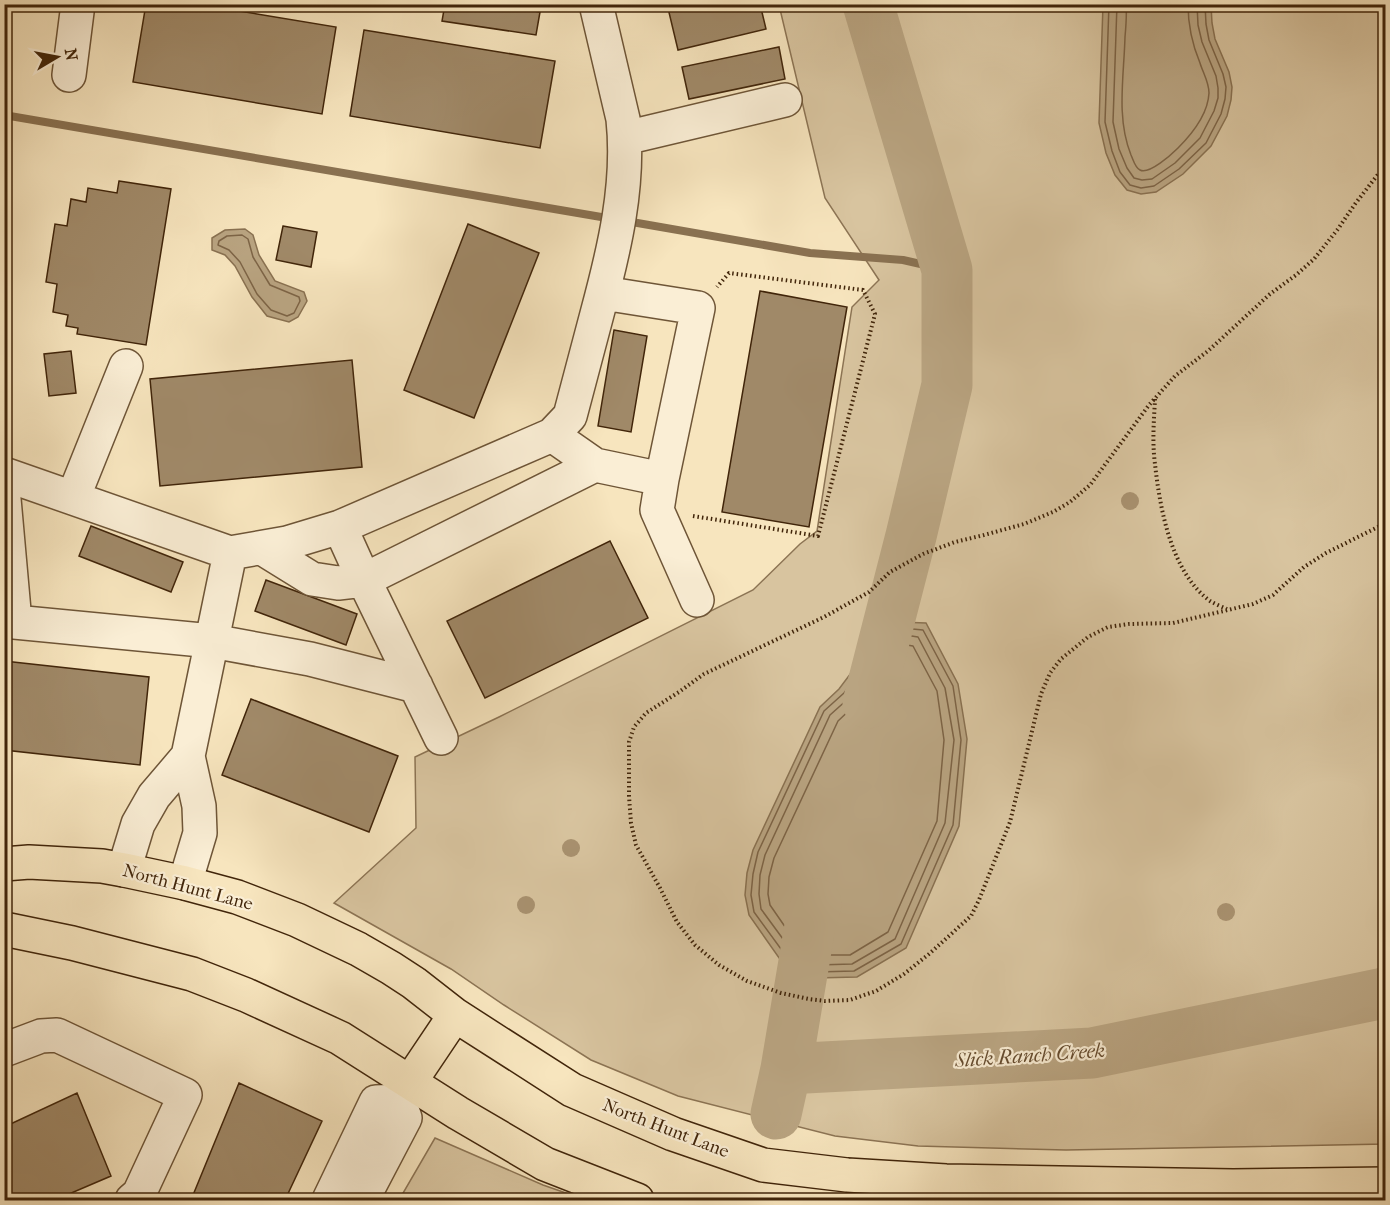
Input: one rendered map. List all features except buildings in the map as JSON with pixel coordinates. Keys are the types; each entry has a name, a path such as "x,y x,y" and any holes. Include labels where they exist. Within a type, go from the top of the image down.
{"main road":[{"name":"North Hunt Lane","path":"4,864 29,862 102,866 124,870 237,897 287,916 358,949 414,983 455,1015 572,1090 673,1134 763,1165 847,1175 946,1181 1222,1186 1386,1184"},
{"path":"4,929 72,943 192,974 246,995 340,1038 404,1091 458,1113 545,1164 638,1200"},
{"path":"404,1091 455,1015"}],"lane":[{"path":"69,75 78,4"},
{"path":"4,474 231,553 286,543 340,527 552,435 570,416 613,250 623,188 625,138 623,119 592,5"},
{"path":"625,138 785,100"},
{"path":"603,293 698,308 660,495 697,600"},
{"path":"73,498 126,366"},
{"path":"552,435 595,465 660,495"},
{"path":"262,548 312,579 338,583 364,580 595,465"},
{"path":"4,499 10,622 212,641 310,659 416,686"},
{"path":"340,527 441,738"},
{"path":"185,883 200,833 199,806 188,756 231,553"},
{"path":"124,870 138,824 154,796 188,756"},
{"path":"4,1050 41,1036 57,1035 185,1095 140,1194 132,1200"},
{"path":"329,1200 376,1102 404,1091 405,1118 362,1200"}],"path":[{"path":"1386,164 1314,259 1270,294 1208,351 1175,376 1090,485 1070,502 1053,513 1024,524 955,542 923,554 890,572 869,592 824,617 704,674 646,713 634,727 629,742 629,796 631,823 636,845 677,922 695,945 719,965 747,981 781,993 809,999 850,1000 876,991 904,974 971,916 1010,822 1041,694 1050,673 1061,659 1088,637 1108,627 1173,623 1253,604 1273,595 1304,567 1326,553 1386,523"},
{"path":"660,495 818,536 875,314 863,290 729,273 698,308"},
{"path":"1155,399 1154,462 1171,545 1182,569 1198,590 1212,602 1228,609"}],"shaded area":[{"path":"779,5 1385,5 1385,1144 1066,1150 918,1146 835,1136 678,1096 591,1060 451,969 334,903 416,828 415,757 753,590 800,544 817,531 852,307 879,280 825,198"},
{"path":"435,1138 543,1185 586,1200 399,1200"}],"water":[{"path":"1103,5 1211,5 1215,39 1229,72 1232,87 1227,116 1211,146 1183,174 1156,192 1141,194 1127,190 1115,175 1106,153 1099,123"},
{"path":"245,229 253,235 259,255 275,281 304,292 307,301 298,317 289,322 267,316 252,297 235,266 225,255 212,250 212,238 225,230"},
{"path":"898,622 926,623 958,684 967,739 959,826 906,948 857,977 815,978 784,965 749,915 745,895 747,873 753,850 820,707 839,689 863,657"}],"waterway":[{"path":"868,4 947,270 947,385 868,703"},
{"path":"4,115 613,219"},
{"path":"626,221 810,253 903,260 947,270"},
{"path":"786,1069 810,926 816,904"},
{"name":"Slick Ranch Creek","path":"776,1114 786,1069 1092,1053 1386,992"}]}
